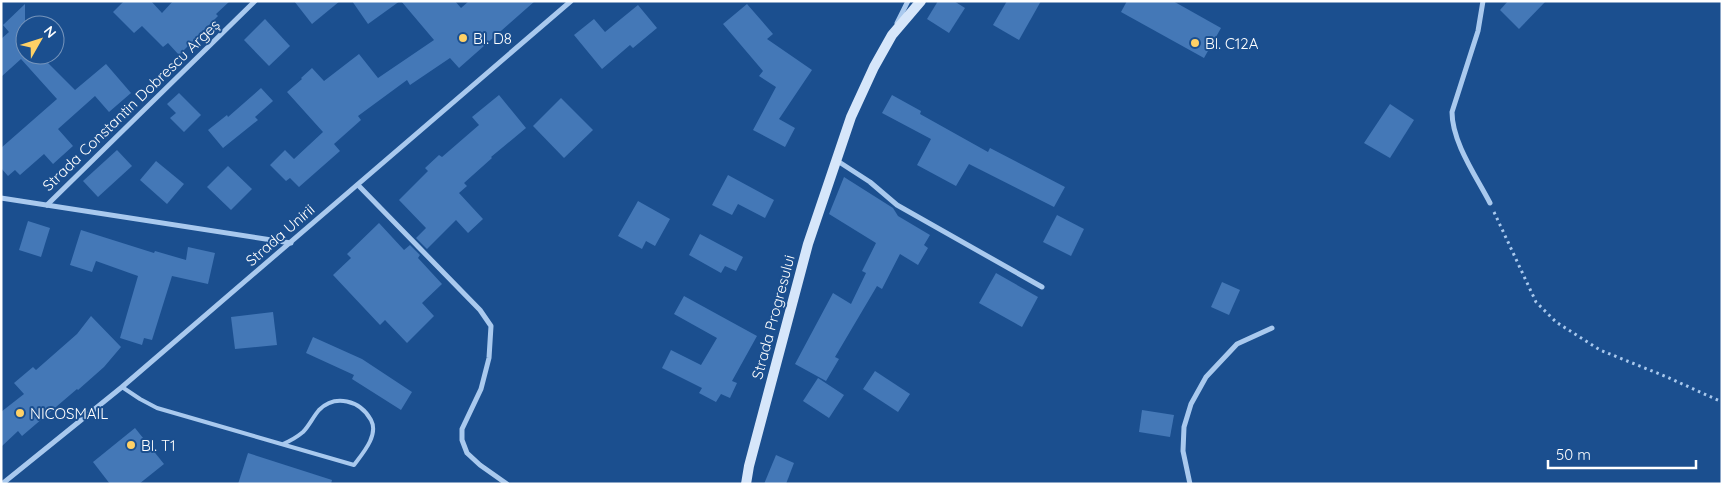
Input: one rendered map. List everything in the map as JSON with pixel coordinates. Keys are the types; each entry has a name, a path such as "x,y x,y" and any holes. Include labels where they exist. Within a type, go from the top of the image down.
{"street":[{"name":"Strada Constantin Dobrescu Argeș","path":"47,205 255,1"},
{"name":"Strada Unirii","path":"2,484 122,387 571,1"},
{"path":"892,35 908,1"},
{"name":"Strada Progresului","path":"746,484 749,466 808,244 836,160 855,109 874,67 892,35 921,1"},
{"path":"1484,1 1478,31 1452,112 1452,125 1460,145 1490,203"},
{"path":"836,160 870,182 897,205 1042,286"},
{"path":"358,185 480,310 491,326 489,358 481,389 462,429 462,440 467,453 480,465 507,484"},
{"name":"Strada Constantin Dobrescu Argeș","path":"1,198 291,243"},
{"path":"1190,484 1183,451 1184,427 1191,404 1206,377 1237,344 1272,328"}],"lane":[{"path":"122,387 157,408 354,465 366,450 373,432 372,421 363,410 350,402 335,400 318,411 304,431 283,444"}],"path":[{"path":"1490,203 1536,302 1556,322 1600,350 1722,402"}],"building":[{"path":"124,1 151,1 162,13 173,1 230,1 216,14 218,16 179,55 168,43 163,47 142,26 134,33 113,12"},
{"path":"294,1 340,1 312,24"},
{"path":"352,1 400,1 368,24"},
{"path":"401,1 455,1 461,8 469,1 535,1 459,68 450,58 410,85 407,80 358,116 361,120 334,144 340,151 299,187 290,178 286,181 270,165 285,150 294,159 323,132 287,92 301,78 312,68 324,81 359,54 378,78 434,40"},
{"path":"938,1 954,1 965,8 949,33 927,19"},
{"path":"1007,1 1041,1 1019,40 993,25"},
{"name":"Bl. C12A","path":"1127,1 1173,1 1221,28 1204,58 1121,12"},
{"path":"1508,1 1546,1 1519,29 1500,10"},
{"path":"25,4 25,15 15,15 15,64 1,77 1,39 9,32 3,25"},
{"path":"747,4 773,34 767,39 812,70 779,119 795,128 785,147 753,130 776,87 759,76 763,71 723,24"},
{"path":"638,5 657,28 633,48 630,45 602,69 574,35 594,19 605,32"},
{"path":"265,19 290,46 269,66 244,40"},
{"path":"106,64 131,93 109,112 95,96 58,129 73,146 53,164 44,154 20,175 15,170 8,176 1,168 1,148 57,99 26,65 50,65 75,90"},
{"path":"261,88 273,101 255,117 258,120 223,148 208,130 227,115 228,117"},
{"path":"179,93 201,115 184,132 170,118 176,113 167,104"},
{"path":"499,95 526,128 491,157 464,183 467,186 459,193 483,219 468,233 456,220 427,249 416,238 426,228 399,200 428,171 425,168 439,155 442,157 479,125 472,117"},
{"path":"892,95 921,111 920,114 988,152 990,148 1065,187 1054,207 969,164 956,186 917,165 931,139 882,113"},
{"path":"561,98 593,130 564,158 533,126"},
{"path":"1390,104 1414,120 1390,158 1364,143"},
{"path":"117,150 132,166 98,197 83,181"},
{"path":"156,161 184,184 167,204 140,180"},
{"path":"228,166 252,189 231,210 207,187"},
{"path":"728,175 774,200 765,218 738,204 732,215 712,205"},
{"path":"844,177 893,208 898,216 930,235 924,245 928,248 918,265 900,254 882,289 877,286 835,357 839,359 826,381 795,364 833,293 851,304 866,273 862,271 876,243 829,214"},
{"path":"638,201 670,219 655,246 646,241 642,249 618,236"},
{"path":"1057,215 1084,229 1071,256 1043,242"},
{"path":"28,221 50,228 41,257 19,250"},
{"path":"379,223 404,250 410,245 420,255 418,258 442,284 422,303 434,316 407,343 385,320 380,325 333,275 351,258 347,254"},
{"path":"81,230 154,253 155,251 186,260 188,247 215,253 208,284 172,276 152,340 144,338 142,345 120,338 138,276 96,261 92,272 70,265"},
{"path":"700,234 743,257 736,271 725,266 721,273 689,255"},
{"path":"996,273 1038,297 1022,327 979,303"},
{"path":"1222,282 1240,290 1229,315 1211,307"},
{"path":"684,296 757,336 732,381 737,383 730,398 721,394 716,402 699,393 702,388 662,368 671,350 701,365 717,338 674,314"},
{"path":"273,312 277,345 235,349 231,317"},
{"path":"91,316 121,347 104,367 78,390 22,436 18,431 1,447 1,412 24,394 14,383 33,367 36,370 77,334"},
{"path":"313,337 362,359 412,392 401,410 352,379 354,375 306,353"},
{"path":"875,371 910,394 898,412 863,389"},
{"path":"818,378 844,395 829,418 803,401"},
{"path":"1142,410 1174,415 1170,437 1139,432"},
{"name":"Bl. T1","path":"135,428 164,464 139,484 110,484 93,462"},
{"path":"248,453 332,480 331,484 238,484"},
{"path":"776,455 794,463 786,484 764,484"}],"place":[{"name":"Bl. D8","path":"463,38"},
{"name":"Bl. C12A","path":"1195,43"},
{"name":"NICOSMAIL","path":"20,413"},
{"name":"Bl. T1","path":"131,445"}]}
